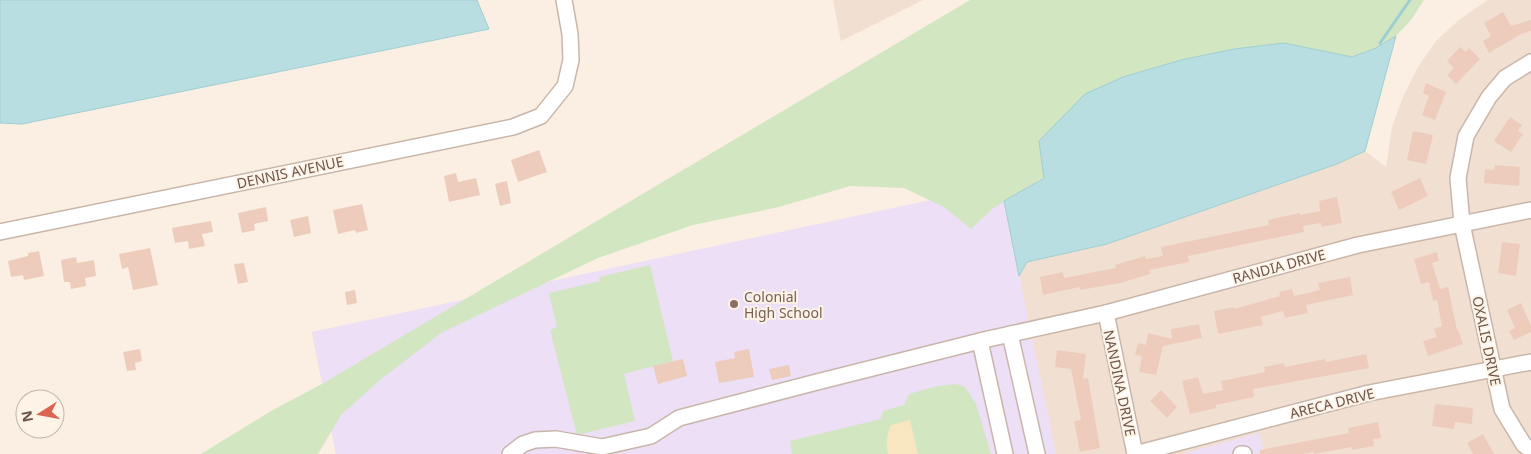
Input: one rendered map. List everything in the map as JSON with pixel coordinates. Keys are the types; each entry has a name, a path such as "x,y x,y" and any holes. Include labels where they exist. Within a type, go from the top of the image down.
{"street":[{"name":"DENNIS AVENUE","path":"0,232 513,127 541,116 565,86 571,60 570,34 564,0"},
{"name":"OXALIS DRIVE","path":"1531,62 1506,78 1490,97 1466,136 1458,178 1462,224 1502,409 1524,445 1531,450"},
{"name":"RANDIA DRIVE","path":"510,454 523,444 535,440 556,439 602,447 651,436 679,418 980,341 1106,313 1358,245 1531,210"},
{"name":"NANDINA DRIVE","path":"1106,313 1135,454"},
{"path":"1010,334 1037,454"},
{"path":"980,341 1005,454"},
{"name":"ARECA DRIVE","path":"1135,454 1369,393 1531,362"}],"shaded area":[{"path":"833,0 923,0 841,41"},
{"path":"1488,0 1531,0 1531,454 336,454 312,332 1018,275 1026,262 1031,260 1107,244 1337,164 1365,151 1386,167 1392,127 1402,99 1418,67 1436,41 1460,19"},
{"name":"Colonial High School","path":"1001,185 1056,454 336,454 312,332"},
{"path":"1259,433 1265,454 1181,454"}],"green space":[{"path":"970,0 1424,0 1411,20 1396,36 1376,48 1352,57 1284,43 1234,49 1181,60 1123,77 1044,177 992,209 971,229 944,207 904,188 850,186 779,207 693,225 598,258 441,333 380,380 341,415 318,454 201,454 271,411 320,385"},
{"path":"650,265 673,361 624,374 635,421 577,435 550,330 557,327 549,293 600,281 599,277"},
{"path":"956,384 965,387 976,404 991,454 792,454 790,441 881,419 883,411 904,405 909,394 937,386"}],"sand":[{"path":"910,420 918,454 888,454 887,440 891,425"}],"water":[{"path":"0,0 477,0 489,29 22,124 0,123"},
{"path":"1396,36 1365,151 1337,164 1107,244 1027,262 1019,276 1004,201 1044,178 1039,141 1085,94 1123,77 1181,60 1234,49 1284,43 1352,57 1376,48"}],"building":[{"path":"1503,12 1511,26 1531,20 1531,31 1521,34 1489,53 1483,41 1491,36 1484,23"},
{"path":"1460,47 1466,52 1469,48 1480,59 1456,84 1447,75 1454,68 1447,61"},
{"path":"1426,83 1446,92 1435,120 1422,115 1429,96 1423,93"},
{"path":"1510,117 1522,125 1518,131 1523,134 1511,152 1494,141"},
{"path":"1413,131 1433,135 1426,164 1407,160"},
{"path":"539,150 547,172 518,182 511,160"},
{"path":"1495,165 1520,167 1519,186 1484,183 1485,169 1494,170"},
{"path":"456,173 458,182 476,178 480,195 449,202 444,176"},
{"path":"1420,178 1428,196 1399,210 1391,192"},
{"path":"507,181 511,203 500,206 495,184"},
{"path":"1337,197 1342,223 1322,227 1321,223 1303,226 1304,232 1188,256 1189,262 1149,270 1150,274 1120,283 1080,290 1080,287 1043,295 1040,277 1063,272 1064,278 1116,268 1115,265 1145,256 1146,259 1163,256 1161,247 1269,225 1268,220 1320,211 1319,201"},
{"path":"362,204 368,230 356,233 355,230 338,234 333,210"},
{"path":"266,207 268,221 254,224 255,230 242,233 238,213"},
{"path":"308,216 311,233 294,237 290,220"},
{"path":"211,221 213,232 202,234 205,246 189,249 188,241 175,243 172,228"},
{"path":"1502,242 1520,244 1516,276 1498,273"},
{"path":"150,248 158,285 133,290 128,267 122,269 119,254"},
{"path":"39,251 44,276 24,280 23,275 11,277 8,261"},
{"path":"1437,252 1439,261 1432,263 1440,289 1448,287 1457,330 1463,344 1428,356 1423,341 1437,337 1434,329 1442,326 1437,300 1433,301 1429,282 1421,284 1414,259"},
{"path":"76,257 77,263 94,260 96,276 85,278 86,286 71,289 70,282 64,282 61,260"},
{"path":"244,263 248,282 238,284 234,264"},
{"path":"1350,277 1353,295 1306,305 1308,313 1285,318 1283,311 1261,317 1263,325 1218,334 1214,311 1234,307 1234,309 1280,296 1279,292 1292,289 1294,296 1320,290 1318,283"},
{"path":"355,290 357,303 347,305 345,292"},
{"path":"1521,303 1531,326 1531,332 1514,340 1509,331 1515,328 1507,310"},
{"path":"1199,324 1202,338 1163,346 1156,375 1139,372 1142,356 1135,355 1138,343 1146,345 1148,333 1172,339 1171,329"},
{"path":"140,349 142,361 135,363 136,370 127,371 123,352"},
{"path":"749,349 754,377 719,383 715,362 735,358 734,352"},
{"path":"1057,350 1086,354 1083,379 1088,378 1100,448 1080,452 1074,421 1081,420 1071,369 1055,367"},
{"path":"1366,354 1369,368 1253,389 1254,397 1216,405 1216,408 1190,414 1182,381 1198,377 1203,394 1223,390 1221,381 1265,372 1264,367 1284,363 1285,367 1325,359 1326,362"},
{"path":"683,359 687,376 658,384 653,366"},
{"path":"789,365 791,376 772,380 769,369"},
{"path":"1161,390 1177,407 1167,418 1150,401"},
{"path":"1435,404 1473,408 1472,424 1455,422 1454,429 1432,426"},
{"path":"1378,422 1381,438 1373,439 1374,446 1352,450 1352,447 1314,454 1313,452 1303,454 1260,454 1260,450 1349,433 1348,428"},
{"path":"1483,434 1494,454 1473,454 1467,443"}],"waterway":[{"path":"1380,43 1410,0"}],"place":[{"name":"Colonial High School","path":"734,304"}]}
